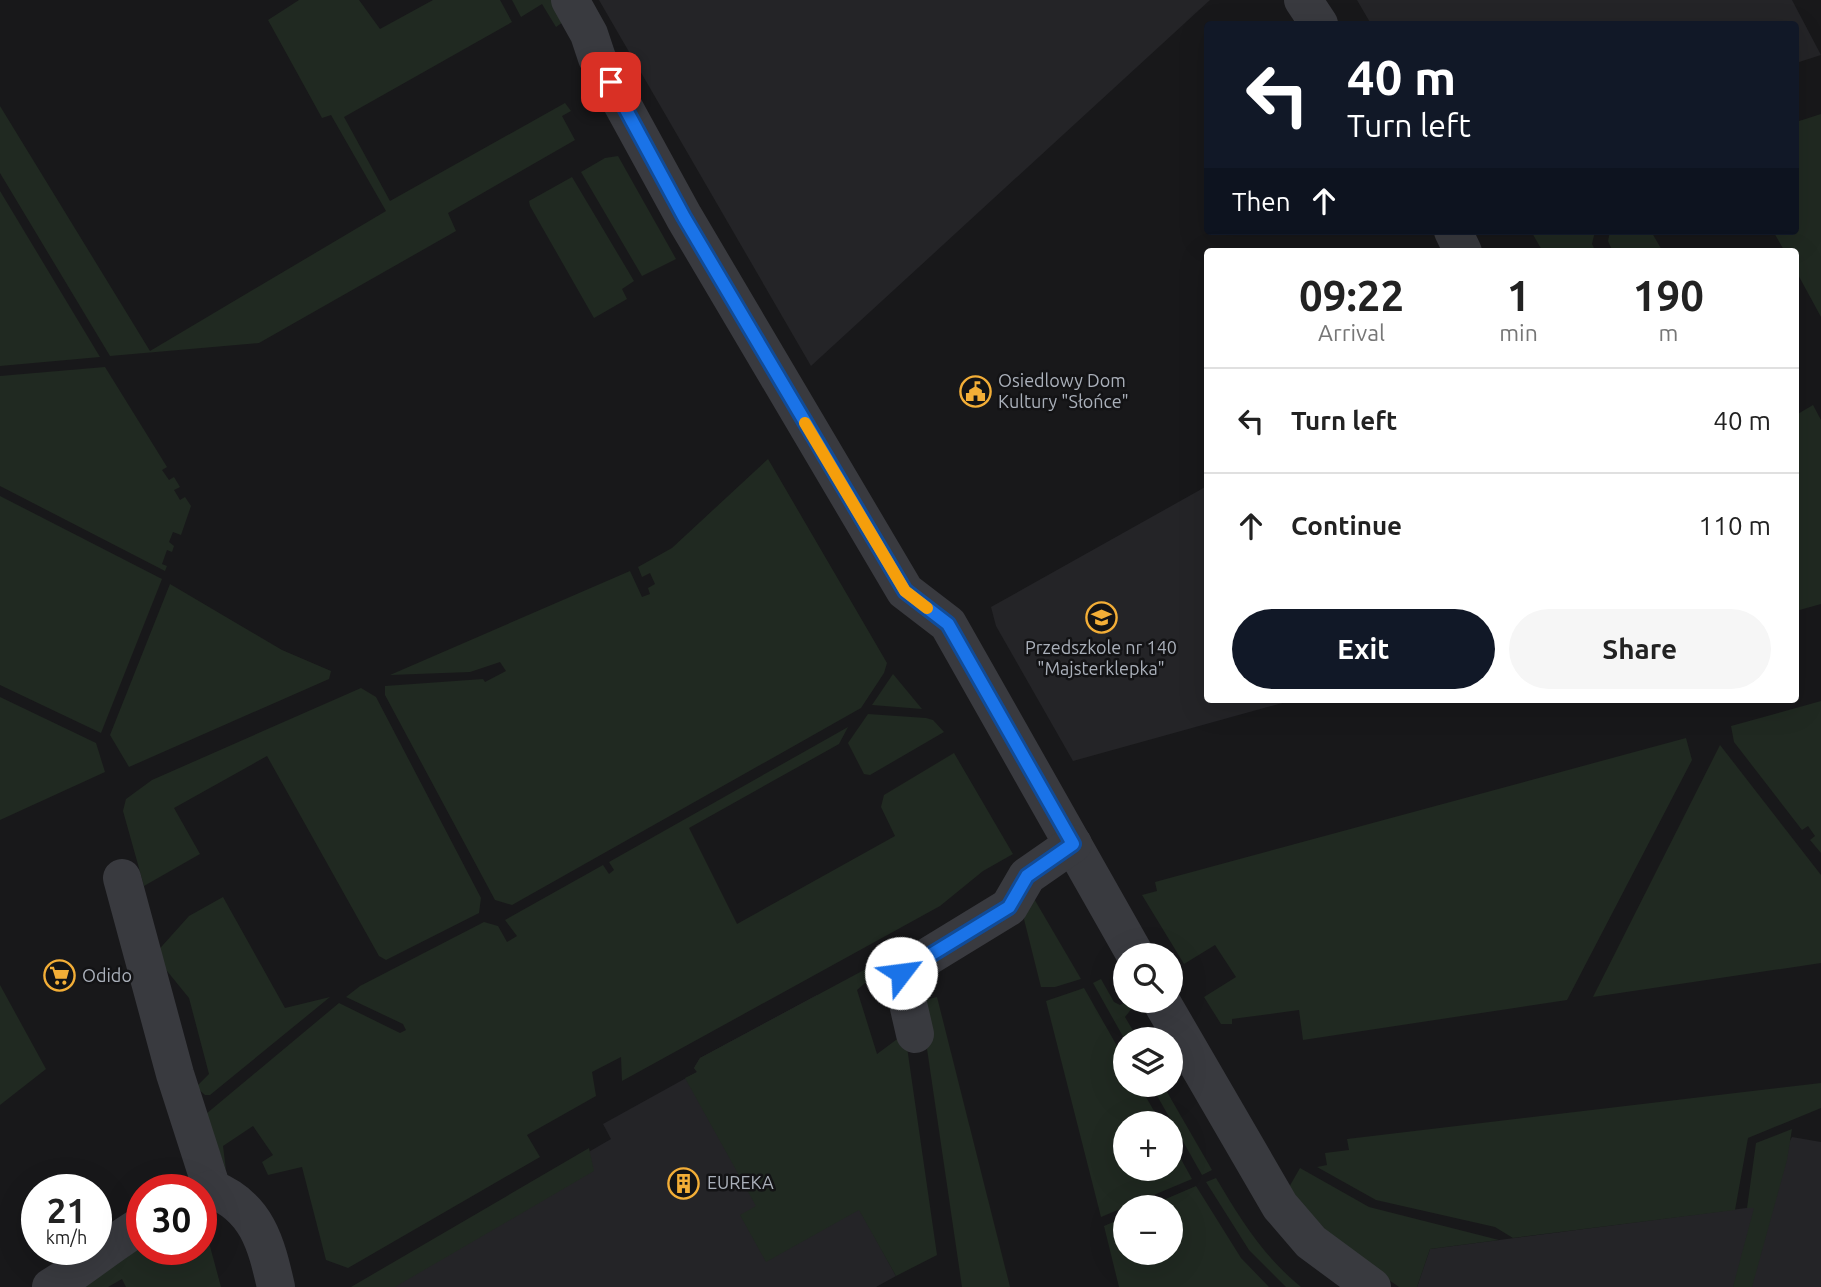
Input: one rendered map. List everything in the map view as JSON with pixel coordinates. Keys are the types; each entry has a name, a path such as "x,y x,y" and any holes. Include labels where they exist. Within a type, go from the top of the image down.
{"street":[{"path":"570,0 589,34 597,58 720,277 905,591 948,624 1129,943"},
{"path":"1303,0 1317,21"},
{"path":"915,1034 901,973 1009,907 1027,876 1073,844"},
{"path":"122,878 201,1174"},
{"path":"1168,1013 1280,1206 1311,1242 1372,1287"},
{"path":"217,1195 239,1203 255,1220 266,1244 276,1287"},
{"path":"51,1287 92,1262 106,1247 126,1235"}],"shaded area":[{"path":"299,0 359,0 380,29 433,0 500,0 512,22 344,117 390,201 565,103 571,111 562,116 575,140 448,213 456,231 259,343 110,356 0,173 0,106 150,351 386,211 331,115 322,118 268,20"},
{"path":"512,0 553,0 563,22 556,27 542,4 521,17"},
{"path":"599,0 1210,0 811,366"},
{"path":"1357,0 1792,0 1821,55 1799,62 1799,21 1369,21"},
{"path":"1821,114 1821,317 1799,277 1799,248 1783,248 1775,235 1799,235 1799,121"},
{"path":"618,156 676,259 642,276 581,172 605,158"},
{"path":"572,177 634,281 622,289 627,299 594,318 529,201"},
{"path":"0,191 100,357 0,366"},
{"path":"1533,235 1594,235 1594,248 1541,248"},
{"path":"1609,235 1653,235 1661,248 1611,248"},
{"path":"105,367 167,467 162,470 169,480 174,477 180,487 174,490 180,500 185,497 191,506 181,535 173,532 169,542 174,546 172,552 167,550 162,564 167,566 165,571 0,486 0,376"},
{"path":"1813,405 1821,420 1821,604 1799,610 1799,413"},
{"path":"768,459 887,663 884,673 861,708 512,905 495,900 385,695 385,686 483,679 485,682 506,671 500,662 470,672 390,675 630,571 642,597 650,594 648,588 655,584 650,573 642,577 638,567 672,548"},
{"name":"Przedszkole nr 140 \"Majsterklepka\"","path":"1204,488 1204,703 1282,703 1073,761 996,626 991,607"},
{"path":"0,496 162,579 101,733 0,685"},
{"path":"170,584 282,650 331,671 329,679 129,767 110,735"},
{"path":"893,674 922,709 872,705"},
{"path":"361,688 376,697 481,898 479,913 386,960 379,956 267,756 174,808 200,854 144,886 123,811 126,799 152,780"},
{"path":"0,697 96,743 105,772 0,820"},
{"path":"1821,701 1821,853 1810,840 1815,836 1808,826 1802,830 1734,742 1731,726"},
{"path":"868,714 926,718 933,720 944,732 870,775 864,774 848,743"},
{"path":"848,727 839,744 689,828 737,924 895,836 881,807 884,795 954,753 1013,854 983,871 940,906 622,1081 621,1057 592,1072 596,1096 527,1135 540,1157 348,1268 326,1260 302,1167 268,1175 262,1162 273,1155 253,1126 223,1146 226,1170 206,1114 339,1003 400,1033 406,1030 403,1024 346,997 360,986 484,922 498,926 507,942 517,936 505,920 603,865 609,874 614,870 609,862"},
{"path":"1686,738 1692,760 1567,1000 1303,1040 1299,1010 1232,1019 1232,1024 1221,1024 1204,997 1236,977 1215,945 1184,964 1183,943 1171,943 1142,895 1157,891 1155,882"},
{"path":"1720,745 1821,875 1821,963 1593,997"},
{"path":"223,897 285,1008 330,997 210,1095 205,1095 196,1087 209,1074 189,998 154,955 189,916"},
{"path":"1033,897 1081,979 1055,987 1041,987 1024,919 1026,907"},
{"path":"877,963 880,970 857,990 877,1054 900,1037 907,1047 937,1255 896,1276 859,1210 766,1262 740,1215 756,1206 685,1078 697,1072 694,1068 700,1058"},
{"path":"1101,979 1113,1000 1113,1013 1128,1013 1125,1017 1131,1027 1118,1027 1093,983"},
{"path":"0,985 46,1069 0,1105"},
{"path":"1084,988 1113,1039 1113,1097 1146,1097 1154,1111 1113,1111 1113,1181 1183,1181 1183,1163 1192,1179 1154,1195 1113,1195 1113,1212 1101,1217 1046,1001"},
{"path":"817,995 860,1210 896,1276 876,1287 367,1287 365,1282 611,1139 603,1124 697,1072 694,1068 700,1058"},
{"path":"937,997 1010,1287 962,1287 920,1001"},
{"path":"1821,1083 1821,1108 1748,1138 1735,1210 1513,1238 1495,1227 1376,1200 1317,1167 1327,1165 1325,1153 1349,1150 1347,1139"},
{"path":"1158,1097 1170,1097 1178,1111 1166,1111"},
{"path":"1183,1120 1212,1170 1202,1175 1183,1141"},
{"path":"1792,1129 1787,1160 1752,1287 1733,1287 1754,1208 1747,1208 1756,1143"},
{"path":"1792,1137 1821,1142 1821,1287 1417,1287 1430,1249 1754,1207"},
{"path":"589,1148 594,1171 395,1287 351,1287"},
{"path":"1300,1168 1369,1207 1499,1240 1430,1249 1417,1287 1399,1287 1335,1240 1288,1189"},
{"path":"1216,1178 1264,1250 1301,1287 1286,1287 1249,1250 1206,1182"},
{"path":"1196,1186 1241,1258 1269,1287 1119,1287 1114,1265 1183,1265 1183,1195 1175,1195"},
{"path":"1113,1222 1113,1263 1104,1226"},
{"path":"126,1257 126,1265 215,1265 221,1287 126,1287 122,1279 108,1287 77,1287"}],"slow traffic":[{"path":"805,423 905,591 927,608"}],"place":[{"name":"Osiedlowy Dom Kultury \"Słońce\"","path":"975,391"},
{"name":"Przedszkole nr 140 \"Majsterklepka\"","path":"1101,617"},
{"name":"Odido","path":"59,976"},
{"name":"EUREKA","path":"684,1183"}],"route":[{"path":"611,82 684,217 905,591 948,624 1073,844 1027,876 1009,907 901,973"}]}
